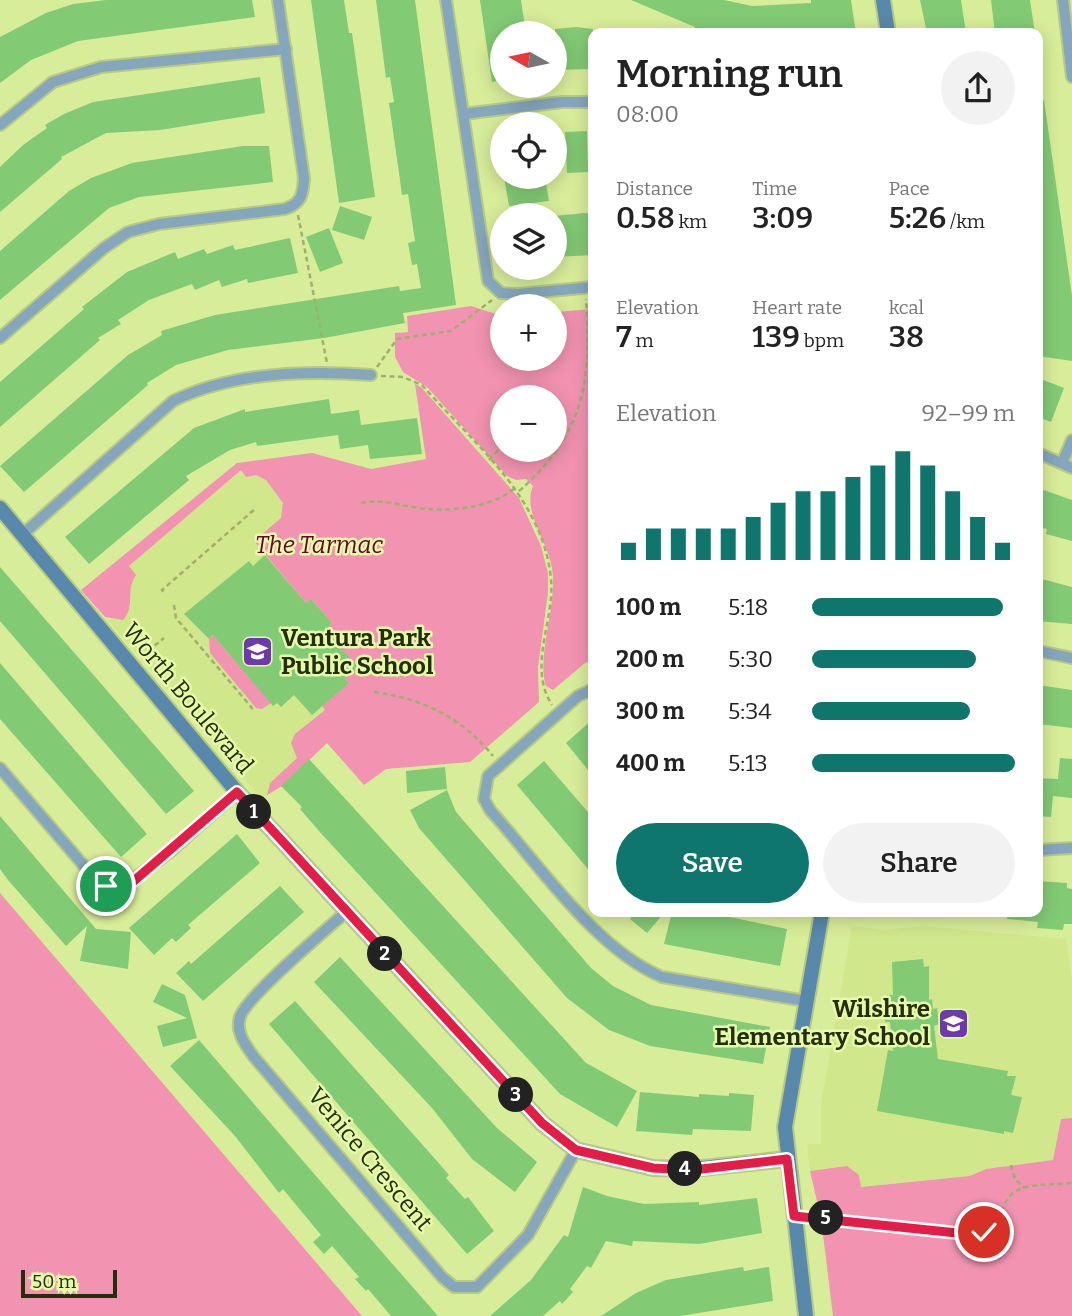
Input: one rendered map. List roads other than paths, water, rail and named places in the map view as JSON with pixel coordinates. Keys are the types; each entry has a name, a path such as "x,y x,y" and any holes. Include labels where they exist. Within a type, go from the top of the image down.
{"street":[{"path":"0,338 104,248 128,232 159,224 295,205 303,195 304,178 278,0"},
{"path":"446,0 488,281 500,293 518,294 588,287"},
{"path":"883,0 887,28"},
{"path":"1063,0 1072,77"},
{"path":"0,125 53,82 101,67 286,49"},
{"path":"463,114 562,102 588,102"},
{"path":"22,535 173,401 196,390 229,382 329,372 371,375"},
{"path":"1043,455 1067,465 1072,440"},
{"name":"Worth Boulevard","path":"0,508 237,792 542,1123 576,1150 653,1168 693,1170 787,1159"},
{"path":"1043,652 1072,658"},
{"path":"588,692 558,713 488,776 484,785 484,799 490,810 604,939 624,957 662,977 806,1001"},
{"path":"0,768 91,874 106,886 121,889 171,851 237,792"},
{"path":"1043,850 1072,848"},
{"name":"Venice Crescent","path":"346,912 257,995 240,1016 239,1029 254,1057 442,1277 454,1287 478,1287 506,1261 528,1235 576,1150"},
{"path":"806,1316 787,1159 786,1116 820,917"}],"place":[{"name":"Ventura Park Public School","path":"258,652"},
{"name":"Wilshire Elementary School","path":"953,1023"}],"park label":[{"name":"The Tarmac","path":"319,545"}]}
